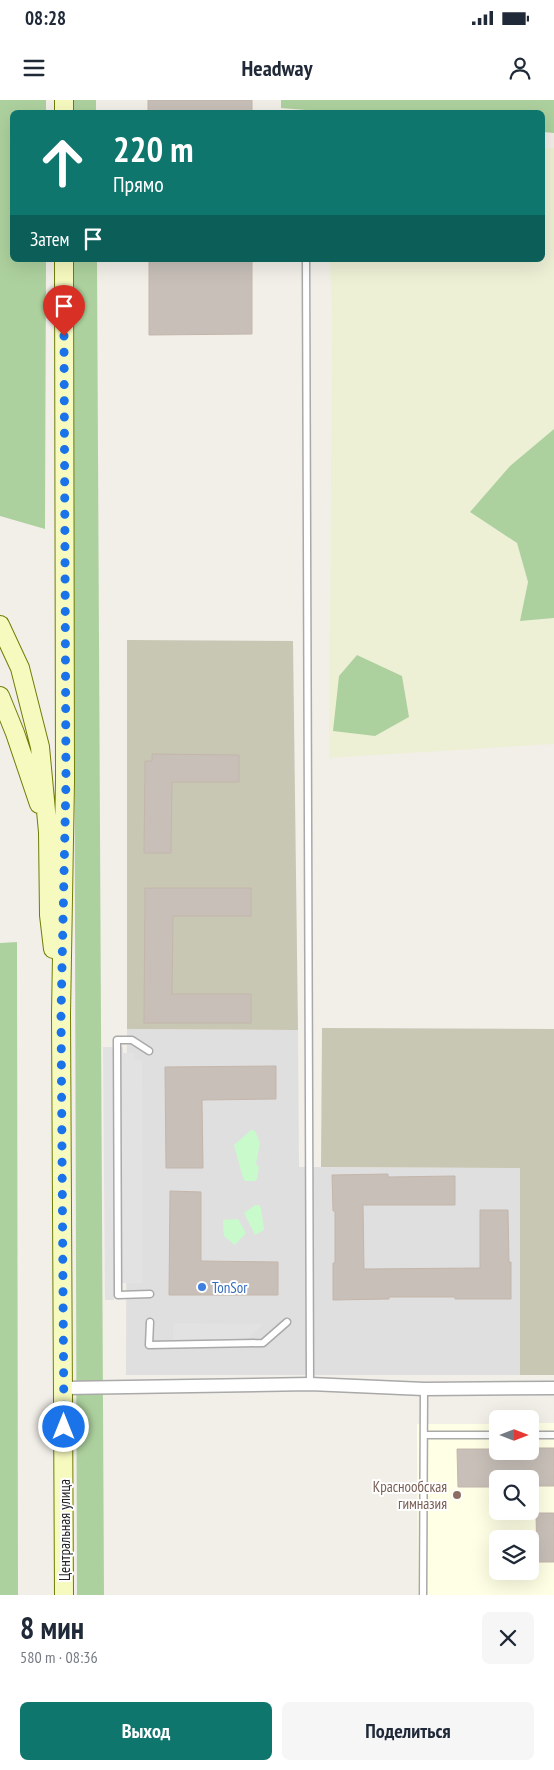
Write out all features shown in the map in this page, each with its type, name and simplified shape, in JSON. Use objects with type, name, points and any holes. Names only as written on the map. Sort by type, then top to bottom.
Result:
[{"type":"main road","points":[[61,1014],[66,781],[64,262]]},
{"type":"main road","points":[[0,625],[20,668],[40,747],[48,832],[49,915],[61,1014]]},
{"type":"main road","points":[[0,696],[15,733],[48,832]]},
{"type":"main road","name":"Центральная улица","points":[[61,1014],[64,1595]]},
{"type":"street","points":[[64,1388],[310,1384],[424,1389],[554,1388]]},
{"type":"lane","points":[[306,262],[310,1384]]},
{"type":"lane","points":[[149,1051],[132,1040],[117,1040],[118,1295],[150,1294]]},
{"type":"lane","points":[[150,1322],[150,1345],[263,1343],[287,1322]]},
{"type":"lane","points":[[423,1595],[424,1389]]},
{"type":"lane","points":[[424,1435],[489,1435]]},
{"type":"lane","points":[[539,1435],[554,1435]]},
{"type":"shaded area","points":[[545,147],[554,148],[554,429],[510,467],[470,512],[517,543],[528,582],[521,621],[554,618],[554,744],[329,758],[332,319],[330,262],[545,262]],"holes":[[[357,655],[402,676],[409,717],[375,736],[334,730]]]},
{"type":"shaded area","points":[[127,640],[293,641],[298,1030],[127,1029]]},
{"type":"shaded area","points":[[322,1028],[554,1029],[554,1375],[520,1375],[520,1168],[321,1167]]},
{"type":"shaded area","points":[[127,1029],[298,1030],[299,1167],[520,1168],[520,1375],[126,1375]]},
{"type":"shaded area","points":[[103,1047],[123,1047],[123,1053],[134,1053],[134,1060],[142,1060],[143,1283],[115,1283],[114,1300],[105,1300]]},
{"type":"shaded area","points":[[173,1323],[263,1324],[246,1340],[173,1341]]},
{"type":"shaded area","name":"Краснообская гимназия","points":[[539,1423],[554,1423],[554,1595],[418,1595],[417,1424],[489,1424],[489,1460],[539,1460]]},
{"type":"green space","points":[[0,100],[46,100],[46,110],[10,110],[10,262],[46,262],[45,529],[0,516]]},
{"type":"green space","points":[[72,100],[96,100],[96,110],[73,110]]},
{"type":"green space","points":[[281,100],[554,100],[554,133],[545,132],[545,110],[306,110],[281,108]]},
{"type":"green space","points":[[73,262],[97,262],[104,1595],[77,1595]]},
{"type":"green space","points":[[554,429],[554,618],[520,621],[528,582],[517,543],[470,512],[510,466]]},
{"type":"green space","points":[[357,655],[402,676],[409,717],[375,736],[333,731],[339,676]]},
{"type":"green space","points":[[17,942],[18,1595],[0,1595],[0,943]]},
{"type":"green space","points":[[251,1130],[255,1131],[260,1143],[256,1164],[259,1167],[255,1181],[245,1181],[234,1145]]},
{"type":"green space","points":[[255,1205],[259,1205],[261,1208],[264,1230],[255,1235],[244,1213]]},
{"type":"green space","points":[[238,1219],[246,1233],[235,1245],[224,1236],[223,1220]]},
{"type":"building","points":[[148,100],[252,100],[252,110],[148,110]]},
{"type":"building","points":[[149,262],[252,262],[252,334],[149,335]]},
{"type":"building","points":[[152,754],[239,755],[239,782],[172,782],[171,853],[144,853],[145,761],[152,761]]},
{"type":"building","points":[[145,888],[251,888],[251,916],[173,916],[172,994],[251,994],[251,1023],[144,1023]]},
{"type":"building","points":[[276,1066],[276,1099],[202,1100],[203,1168],[166,1168],[165,1067]]},
{"type":"building","points":[[388,1174],[388,1177],[455,1176],[455,1205],[363,1205],[364,1269],[480,1268],[480,1210],[508,1210],[511,1299],[389,1297],[389,1299],[333,1300],[335,1211],[333,1211],[332,1175]]},
{"type":"building","points":[[170,1191],[201,1192],[201,1261],[278,1262],[278,1295],[169,1295]]},
{"type":"building","points":[[539,1448],[554,1448],[554,1486],[539,1486],[539,1470],[489,1470],[489,1487],[458,1487],[457,1449],[489,1449],[489,1460],[539,1460]]},
{"type":"building","points":[[539,1513],[554,1513],[554,1562],[539,1562],[539,1530],[536,1530],[536,1520],[539,1520]]},
{"type":"place","name":"TonSor","points":[[202,1287]]},
{"type":"place","name":"Краснообская гимназия","points":[[457,1495]]},
{"type":"route","points":[[64,336],[66,781],[61,1014],[64,1427]]}]
